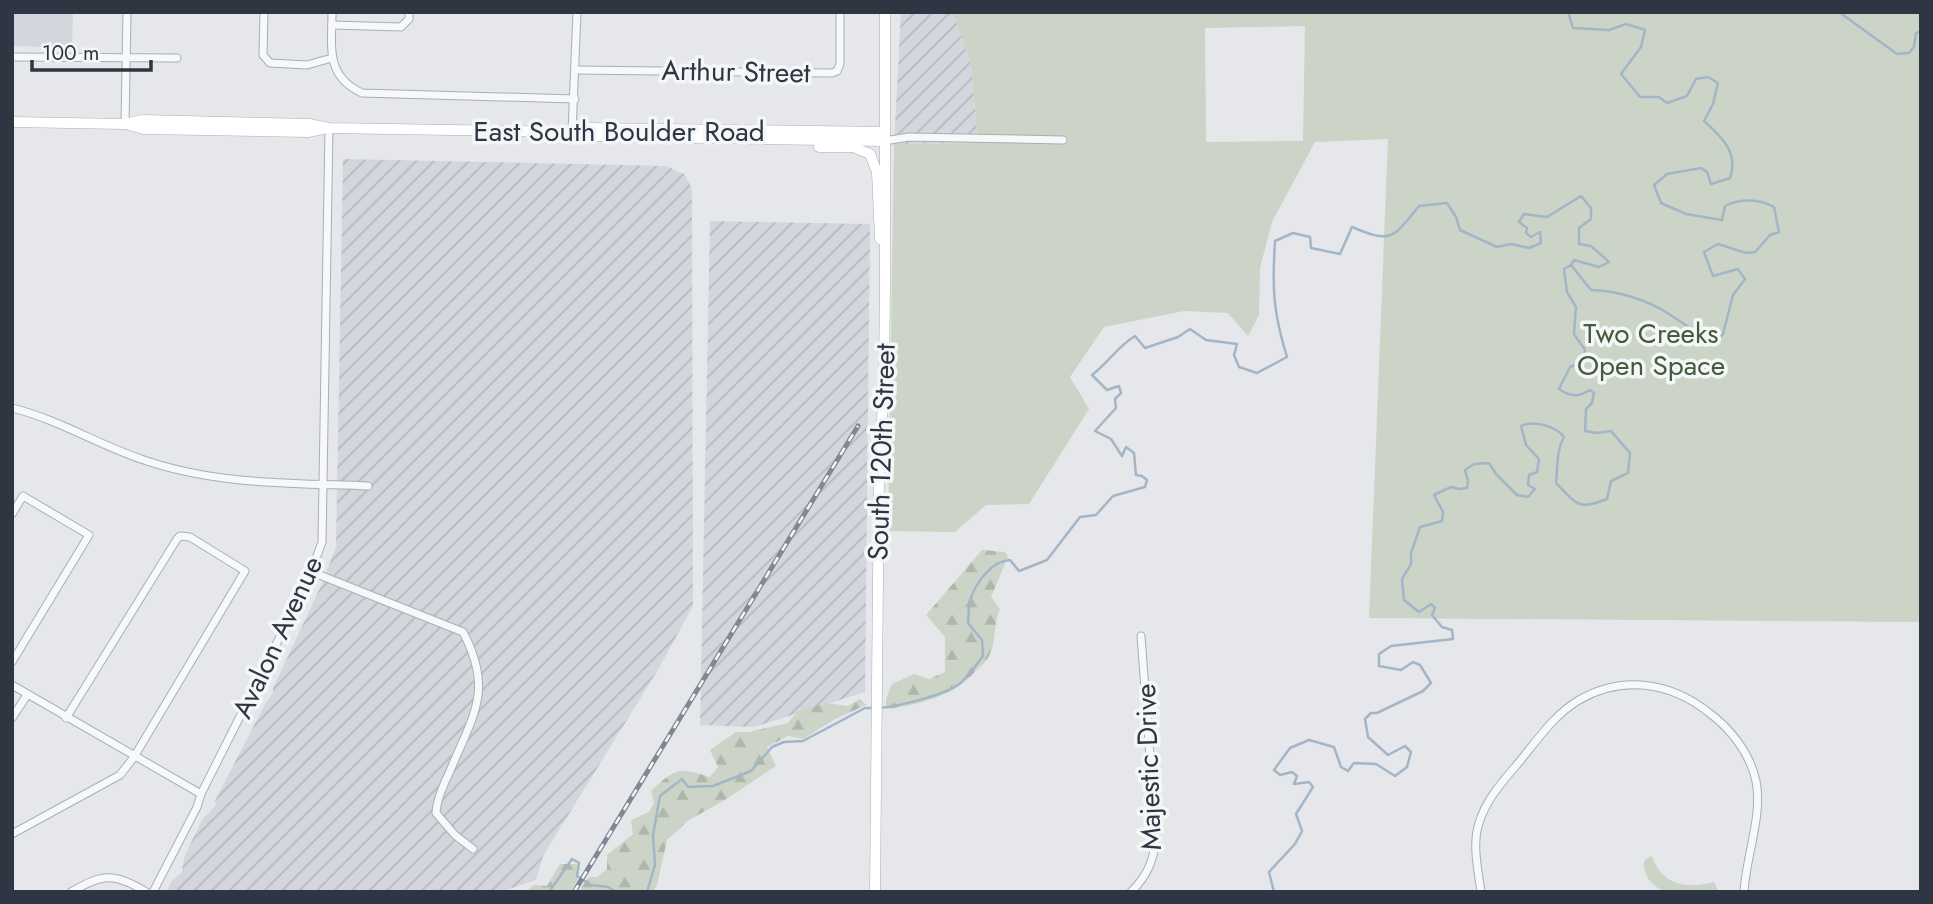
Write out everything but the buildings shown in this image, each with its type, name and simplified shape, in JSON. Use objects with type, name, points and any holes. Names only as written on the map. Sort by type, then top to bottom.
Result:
[{"type":"main road","name":"South 120th Street","points":[[875,892],[878,477],[885,285],[885,12]]},
{"type":"main road","name":"East South Boulder Road","points":[[12,122],[125,124],[143,120],[309,124],[329,128],[572,132],[588,128],[884,136]]},
{"type":"main road","points":[[572,132],[593,136],[728,138]]},
{"type":"main road","name":"East South Boulder Road","points":[[728,138],[884,136]]},
{"type":"main road","name":"East South Boulder Road","points":[[728,138],[762,146],[853,147],[870,154],[877,172],[877,216],[885,285]]},
{"type":"street","points":[[125,124],[127,12]]},
{"type":"street","points":[[264,12],[263,55],[270,63],[307,65],[332,58]]},
{"type":"street","points":[[332,12],[332,58],[340,78],[350,88],[362,93],[575,99]]},
{"type":"street","points":[[332,25],[401,27],[409,19],[409,12]]},
{"type":"street","points":[[572,132],[577,12]]},
{"type":"street","name":"Arthur Street","points":[[576,70],[832,73],[837,71],[840,64],[840,12]]},
{"type":"street","points":[[12,57],[177,58]]},
{"type":"street","name":"Avalon Avenue","points":[[153,892],[312,572],[323,533],[329,128]]},
{"type":"street","name":"East South Boulder Road","points":[[884,136],[1063,140]]},
{"type":"street","points":[[12,408],[141,460],[169,468],[230,480],[368,486]]},
{"type":"street","points":[[12,514],[23,496],[89,535],[12,662]]},
{"type":"street","points":[[12,834],[120,775],[134,757],[245,571],[190,537],[177,539],[66,718]]},
{"type":"street","points":[[312,572],[463,632],[474,655],[481,687],[475,711],[442,789],[436,813],[455,835],[473,849]]},
{"type":"street","name":"Majestic Drive","points":[[1131,892],[1148,872],[1153,861],[1156,836],[1141,636]]},
{"type":"street","points":[[1481,892],[1477,858],[1478,824],[1491,797],[1563,712],[1578,700],[1600,690],[1631,684],[1660,687],[1693,701],[1725,725],[1739,744],[1755,780],[1757,799],[1744,892]]},
{"type":"street","points":[[12,685],[201,794]]},
{"type":"street","points":[[12,718],[27,695]]},
{"type":"street","points":[[71,892],[106,876],[122,879],[146,892]]},
{"type":"shaded area","points":[[12,12],[73,12],[72,48],[12,46]]},
{"type":"shaded area","points":[[901,12],[953,12],[971,65],[978,143],[894,144]]},
{"type":"shaded area","points":[[343,159],[666,166],[684,174],[692,188],[693,606],[659,668],[543,856],[536,880],[500,892],[166,892],[171,882],[182,872],[184,857],[203,818],[216,805],[215,801],[273,693],[336,547]]},
{"type":"shaded area","points":[[710,221],[870,224],[865,692],[754,727],[700,725]]},
{"type":"green space","name":"Two Creeks Open Space","points":[[953,12],[1921,12],[1921,622],[1369,618],[1388,139],[1315,142],[1272,222],[1260,268],[1259,315],[1248,336],[1228,313],[1184,311],[1104,327],[1070,377],[1089,409],[1029,504],[986,505],[955,532],[888,531],[894,144],[978,143],[971,65]],"holes":[[[1305,26],[1303,141],[1206,142],[1205,28]]]},
{"type":"green space","points":[[982,550],[1005,552],[1008,557],[991,597],[1000,609],[988,658],[966,681],[945,694],[886,709],[886,699],[892,684],[914,674],[929,679],[945,672],[945,637],[926,615]]},
{"type":"green space","points":[[860,699],[866,705],[837,718],[803,739],[788,736],[767,747],[776,766],[689,820],[667,840],[653,892],[578,892],[589,877],[597,877],[607,869],[607,855],[633,834],[631,820],[649,812],[654,803],[651,791],[666,778],[684,771],[710,777],[718,767],[710,750],[736,732],[749,732],[788,723],[798,711],[826,703],[848,706]]},
{"type":"green space","points":[[1651,856],[1660,871],[1671,881],[1685,885],[1714,882],[1719,892],[1665,892],[1652,883],[1645,872],[1644,861]]},
{"type":"green space","points":[[560,864],[577,864],[578,880],[570,892],[526,892],[533,885],[547,886]]},
{"type":"waterway","points":[[879,708],[942,693],[958,685],[971,672],[983,656],[982,640],[968,623],[969,602],[985,574],[997,564],[1010,560],[1019,571],[1047,560],[1080,517],[1096,515],[1113,496],[1145,487],[1147,480],[1136,475],[1134,453],[1126,447],[1122,456],[1111,439],[1095,431],[1116,408],[1115,399],[1121,393],[1119,386],[1107,390],[1092,375],[1123,345],[1135,336],[1145,348],[1178,337],[1190,329],[1206,340],[1237,344],[1234,355],[1239,367],[1257,373],[1287,357],[1276,313],[1274,258],[1275,241],[1293,233],[1310,237],[1311,248],[1340,254],[1352,227],[1376,235],[1391,235],[1419,206],[1447,203],[1460,230],[1497,247],[1511,244],[1529,248],[1541,243],[1540,232],[1531,237],[1526,233],[1527,228],[1519,222],[1524,214],[1547,217],[1581,196],[1591,208],[1591,219],[1579,228],[1579,244],[1591,246],[1609,262],[1599,267],[1574,260],[1571,265],[1591,290],[1621,294],[1651,304],[1715,342],[1723,334],[1733,295],[1745,279],[1738,269],[1713,276],[1704,252],[1718,244],[1746,253],[1755,252],[1770,235],[1779,232],[1774,207],[1756,201],[1737,202],[1725,206],[1722,220],[1686,214],[1661,203],[1654,185],[1667,174],[1701,168],[1707,172],[1711,184],[1730,178],[1732,161],[1727,146],[1704,121],[1713,104],[1718,83],[1708,77],[1696,79],[1687,96],[1667,103],[1659,97],[1640,97],[1621,74],[1641,47],[1645,30],[1626,24],[1609,30],[1573,28],[1568,12]]},
{"type":"waterway","points":[[1839,12],[1897,54],[1909,53],[1914,47],[1916,33],[1921,31]]},
{"type":"waterway","points":[[1274,892],[1269,872],[1295,844],[1302,831],[1296,814],[1313,787],[1309,782],[1294,784],[1297,776],[1292,772],[1280,775],[1274,770],[1290,748],[1309,740],[1334,747],[1341,767],[1348,771],[1354,763],[1376,764],[1395,776],[1407,767],[1411,752],[1405,746],[1388,755],[1368,737],[1365,719],[1371,713],[1377,713],[1423,691],[1431,683],[1420,665],[1413,662],[1401,670],[1379,666],[1379,654],[1391,646],[1453,639],[1452,630],[1442,627],[1432,615],[1435,608],[1431,604],[1419,612],[1404,600],[1402,579],[1411,564],[1411,553],[1420,527],[1442,521],[1443,512],[1434,495],[1451,487],[1467,488],[1465,470],[1474,464],[1489,463],[1517,495],[1528,497],[1535,489],[1528,485],[1529,475],[1537,472],[1539,459],[1526,445],[1521,426],[1526,424],[1550,427],[1564,437],[1558,453],[1556,483],[1578,503],[1589,505],[1607,499],[1611,481],[1628,473],[1630,453],[1611,431],[1585,431],[1586,409],[1592,403],[1594,393],[1590,390],[1574,395],[1559,389],[1570,367],[1583,362],[1585,350],[1574,334],[1576,307],[1567,292],[1564,269],[1571,265]]},
{"type":"waterway","points":[[647,892],[655,865],[653,835],[660,796],[682,779],[688,787],[713,786],[751,771],[772,747],[784,742],[803,741],[865,708],[873,708]]},
{"type":"waterway","points":[[549,892],[572,859],[579,863],[577,876],[591,885],[608,887],[616,892]]},
{"type":"railway","points":[[574,892],[858,426]]}]
